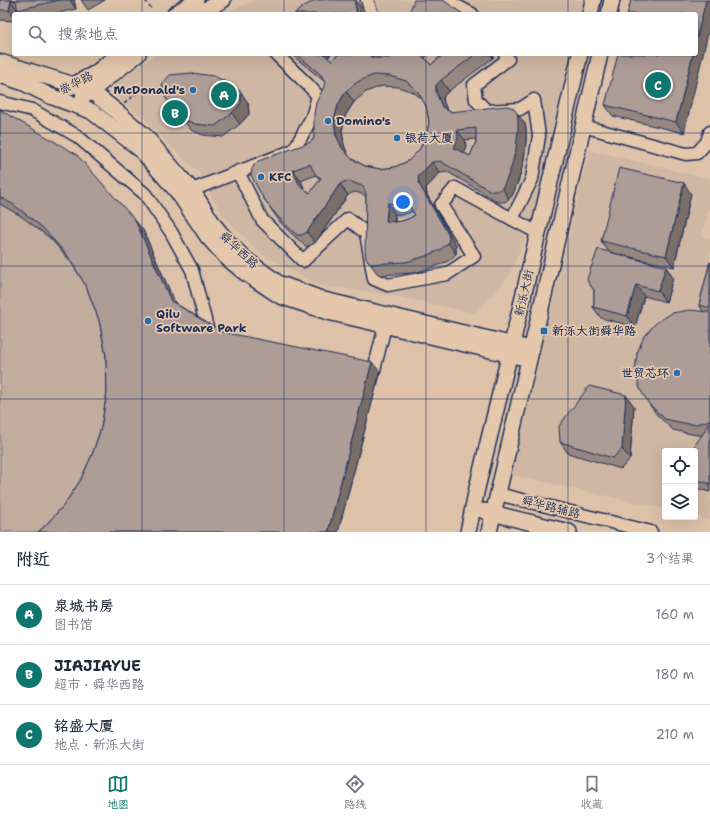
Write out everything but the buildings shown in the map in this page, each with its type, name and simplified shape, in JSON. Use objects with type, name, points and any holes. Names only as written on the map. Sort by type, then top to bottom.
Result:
[{"type":"main road","points":[[178,12],[196,0]]},
{"type":"main road","points":[[202,12],[223,0]]},
{"type":"main road","points":[[590,12],[593,0]]},
{"type":"main road","points":[[609,12],[612,0]]},
{"type":"main road","name":"崇华路","points":[[50,96],[96,73],[117,56]]},
{"type":"main road","name":"崇华路","points":[[74,104],[135,56]]},
{"type":"main road","name":"新泺大街","points":[[469,528],[472,508],[511,350],[580,56]]},
{"type":"main road","name":"新泺大街","points":[[493,531],[493,514],[600,56]]},
{"type":"main road","name":"舜华西路","points":[[0,62],[91,91],[145,136],[192,190],[212,224],[226,240],[246,259],[278,282],[324,300],[511,350]]},
{"type":"main road","name":"舜华西路","points":[[0,76],[24,83],[50,96],[91,111],[140,149],[177,191],[208,237],[226,257],[244,272],[280,296],[328,312],[385,326],[530,354]]},
{"type":"main road","points":[[472,508],[569,532]]},
{"type":"main road","points":[[469,528],[493,531]]},
{"type":"street","points":[[367,0],[371,12]]},
{"type":"street","points":[[445,0],[468,12]]},
{"type":"street","points":[[192,190],[294,150],[312,117],[318,96],[278,56]]},
{"type":"street","points":[[508,56],[474,86],[476,100],[487,111],[520,109],[534,100],[539,136],[532,179],[512,219]]},
{"type":"street","points":[[0,102],[32,110],[77,136],[145,194],[171,232],[192,270],[213,351]]},
{"type":"street","points":[[583,126],[686,154],[697,152],[708,142],[710,132]]},
{"type":"street","points":[[239,171],[239,174],[262,220],[303,260],[348,219],[366,233],[374,278],[388,285],[447,274],[474,256],[441,205],[455,188],[538,233]]},
{"type":"street","points":[[368,391],[385,326]]},
{"type":"street","name":"舜华路辅路","points":[[498,494],[651,532]]},
{"type":"path","points":[[145,0],[151,8]]},
{"type":"path","points":[[116,111],[144,87]]},
{"type":"shaded area","points":[[256,0],[583,0],[580,12],[226,12]]},
{"type":"shaded area","name":"银荷大厦","points":[[153,56],[570,56],[532,223],[508,277],[475,313],[385,294],[317,285],[260,253],[223,215],[197,170],[189,164],[139,114],[115,95],[116,83]]},
{"type":"shaded area","points":[[589,150],[710,179],[710,203],[702,237],[710,239],[710,520],[698,517],[698,448],[662,448],[662,508],[512,475]]},
{"type":"shaded area","points":[[0,204],[21,216],[50,238],[74,265],[93,297],[107,331],[109,439],[57,532],[0,532]]},
{"type":"place","name":"铭盛大厦","points":[[658,85]]},
{"type":"place","name":"McDonald's","points":[[193,90]]},
{"type":"place","name":"泉城书房","points":[[224,95]]},
{"type":"place","name":"JIAJIAYUE","points":[[175,113]]},
{"type":"place","name":"Domino's","points":[[328,121]]},
{"type":"place","name":"银荷大厦","points":[[397,138]]},
{"type":"place","name":"KFC","points":[[261,177]]},
{"type":"place","name":"Qilu Software Park","points":[[148,321]]},
{"type":"place","name":"新泺大街舜华路","points":[[544,331]]},
{"type":"place","name":"世贸芯环","points":[[677,373]]}]
